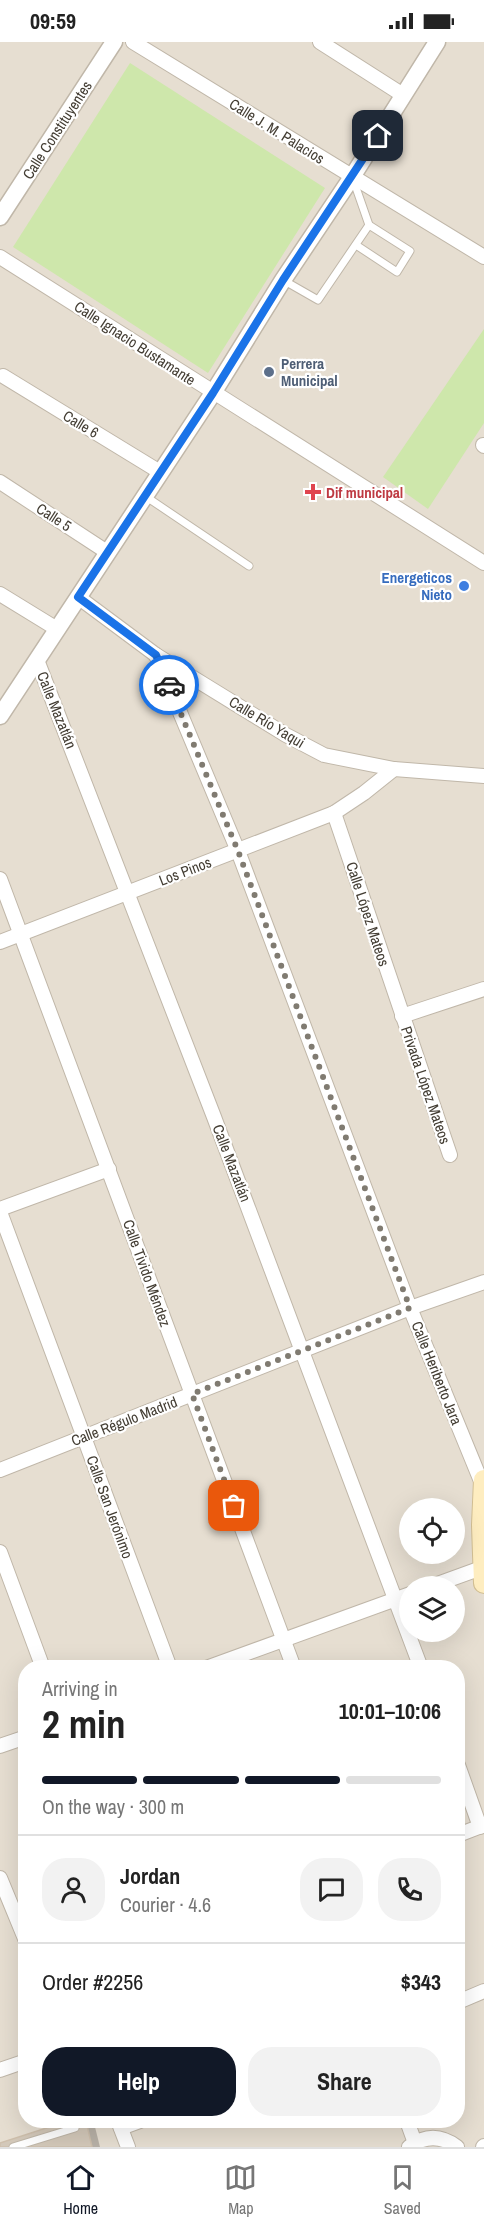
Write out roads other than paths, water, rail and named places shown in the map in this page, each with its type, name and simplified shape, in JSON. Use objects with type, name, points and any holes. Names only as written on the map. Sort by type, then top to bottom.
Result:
[{"type":"main road","points":[[484,1480],[484,1573]]},
{"type":"street","name":"Calle Constituyentes","points":[[0,217],[114,42]]},
{"type":"street","name":"Calle J. M. Palacios","points":[[132,42],[484,257]]},
{"type":"street","points":[[320,42],[403,95]]},
{"type":"street","points":[[2,710],[213,393],[437,42]]},
{"type":"street","name":"Calle Ignacio Bustamante","points":[[0,257],[484,563]]},
{"type":"street","name":"Calle 6","points":[[3,376],[160,472]]},
{"type":"street","name":"Calle 5","points":[[0,482],[107,552]]},
{"type":"street","points":[[0,594],[57,629]]},
{"type":"street","name":"Calle Río Yaqui","points":[[78,597],[156,655],[286,735],[324,755],[394,769],[484,777]]},
{"type":"street","name":"Calle Heriberto Jara","points":[[156,655],[238,851],[410,1308],[483,1486]]},
{"type":"street","name":"Calle Mazatlán","points":[[37,660],[303,1351],[418,1660]]},
{"type":"street","name":"Los Pinos","points":[[0,942],[334,813],[394,769]]},
{"type":"street","name":"Calle López Mateos","points":[[334,813],[402,1016]]},
{"type":"street","name":"Calle Tivido Méndez","points":[[0,879],[291,1660]]},
{"type":"street","points":[[402,1016],[484,989]]},
{"type":"street","name":"Privada López Mateos","points":[[402,1016],[450,1155]]},
{"type":"street","points":[[0,1211],[109,1169]]},
{"type":"street","name":"Calle San Jerónimo","points":[[0,1211],[167,1660]]},
{"type":"street","name":"Calle Régulo Madrid","points":[[0,1470],[410,1308],[484,1282]]},
{"type":"street","points":[[0,1552],[40,1660]]},
{"type":"street","points":[[465,1578],[484,1573]]},
{"type":"street","points":[[227,1660],[399,1598]]},
{"type":"street","points":[[0,1746],[18,1740]]},
{"type":"street","points":[[465,1783],[482,1826],[465,1832]]},
{"type":"street","points":[[0,1878],[18,1922]]},
{"type":"street","points":[[465,1999],[484,1992]]},
{"type":"street","points":[[0,2070],[18,2064]]},
{"type":"street","points":[[121,2128],[128,2147]]},
{"type":"street","points":[[408,2128],[412,2145],[433,2138],[442,2139],[457,2147]]},
{"type":"lane","points":[[352,177],[369,225],[410,251],[397,272],[356,245]]},
{"type":"lane","points":[[283,280],[318,300],[369,225]]},
{"type":"lane","points":[[145,496],[249,566]]},
{"type":"lane","points":[[13,2147],[75,2128]]},
{"type":"place","name":"Perrera Municipal","points":[[269,372]]},
{"type":"place","name":"Dif municipal","points":[[313,492]]},
{"type":"place","name":"Energeticos Nieto","points":[[464,586]]}]
